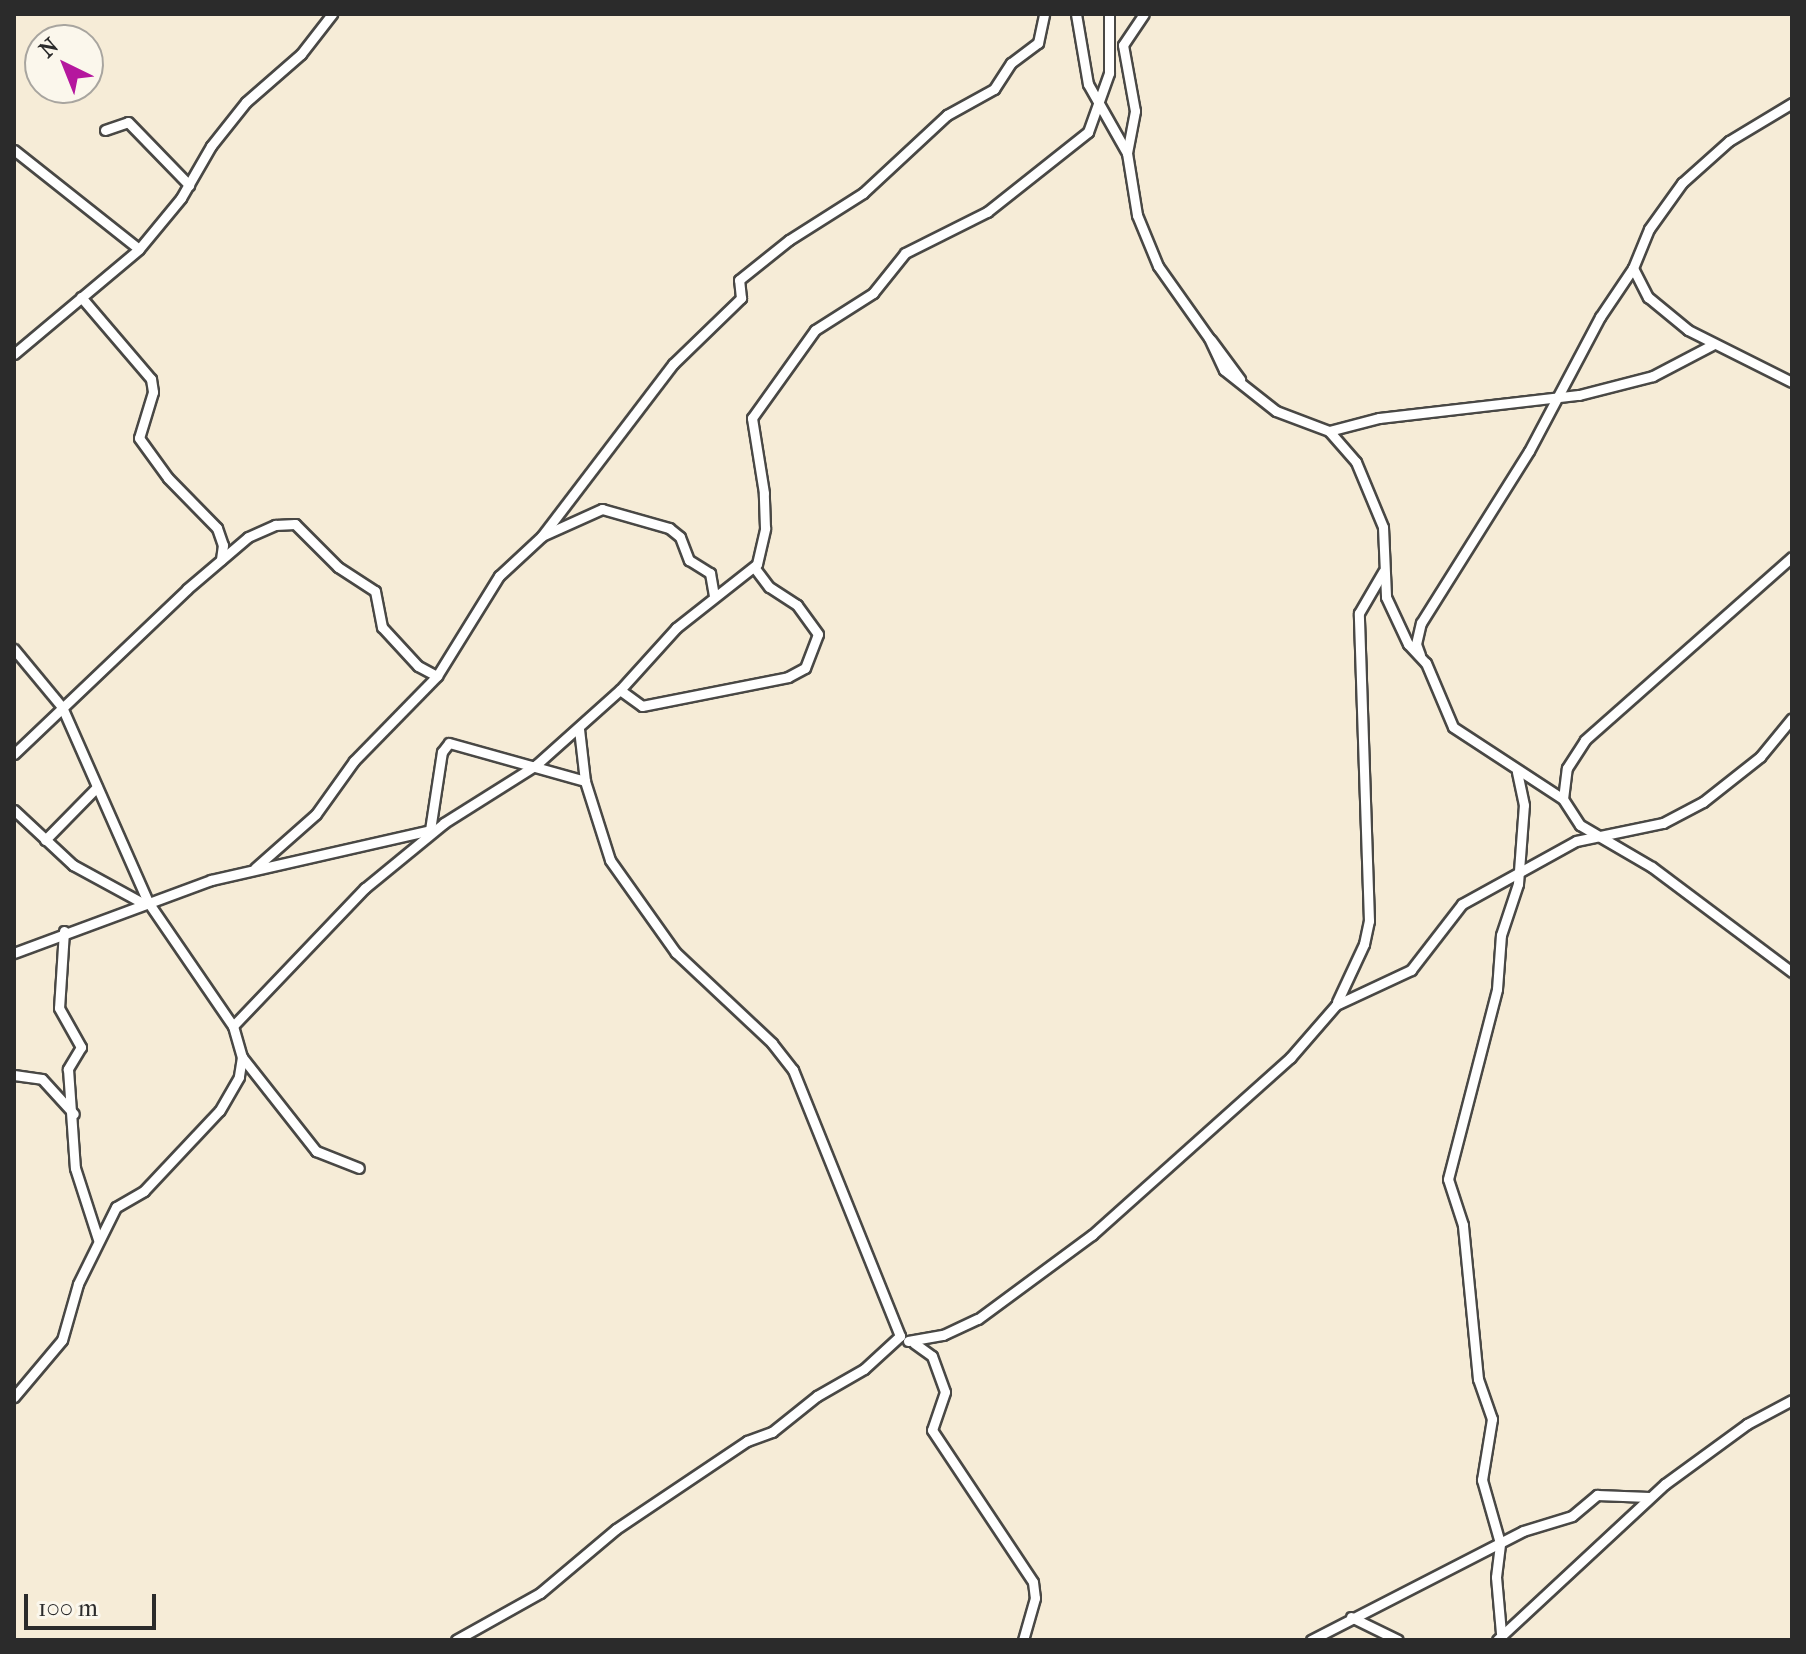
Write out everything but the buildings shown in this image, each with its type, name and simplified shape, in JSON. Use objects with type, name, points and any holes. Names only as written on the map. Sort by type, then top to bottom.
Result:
[{"type":"street","points":[[16,349],[139,249],[189,185],[246,102],[301,54],[332,14]]},
{"type":"street","points":[[255,868],[316,814],[354,761],[437,676],[499,576],[542,536],[673,364],[741,298],[739,280],[801,231],[863,193],[947,115],[994,89],[1011,63],[1038,43],[1044,14]]},
{"type":"street","points":[[1076,14],[1084,70],[1127,153]]},
{"type":"street","points":[[14,953],[145,902],[255,868],[430,830],[536,765],[579,729],[714,595],[754,567],[761,555],[765,528],[752,418],[792,356],[824,323],[873,293],[905,253],[987,212],[1067,153],[1088,132],[1101,107],[1110,65],[1109,14]]},
{"type":"street","points":[[1144,14],[1123,45],[1135,111],[1127,153],[1137,215],[1148,244],[1171,287],[1209,338],[1224,370],[1276,411],[1329,431],[1356,462],[1386,540],[1386,597],[1408,644],[1426,663]]},
{"type":"street","points":[[1408,644],[1633,268],[1649,229],[1682,183],[1729,141],[1792,103]]},
{"type":"street","points":[[105,130],[128,122],[189,185]]},
{"type":"street","points":[[14,150],[139,249]]},
{"type":"street","points":[[1633,268],[1648,297],[1712,345],[1792,382]]},
{"type":"street","points":[[81,297],[151,379],[153,392],[139,438],[168,478],[217,528],[223,545],[221,560]]},
{"type":"street","points":[[1329,431],[1379,418],[1556,399],[1653,376],[1712,345]]},
{"type":"street","points":[[542,536],[602,509],[669,528],[680,537],[689,560],[710,573],[714,595]]},
{"type":"street","points":[[14,754],[221,560],[265,528],[295,524],[338,567],[375,591],[382,627],[418,666],[437,676]]},
{"type":"street","points":[[1792,557],[1585,740],[1567,768],[1563,799],[1570,817],[1600,833],[1792,972]]},
{"type":"street","points":[[620,690],[642,706],[788,677],[805,668],[818,634],[797,605],[769,587],[754,567]]},
{"type":"street","points":[[456,1640],[540,1593],[605,1537],[747,1441],[772,1432],[817,1396],[864,1369],[904,1339],[933,1338],[978,1319],[1092,1235],[1282,1065],[1336,1005],[1364,944],[1369,921],[1359,617],[1384,570]]},
{"type":"street","points":[[1417,632],[1417,652],[1426,663],[1453,727],[1517,772],[1563,799]]},
{"type":"street","points":[[14,649],[62,707],[145,902],[233,1026],[233,1040],[242,1057],[316,1151],[359,1168]]},
{"type":"street","points":[[1336,1005],[1411,970],[1462,904],[1520,869],[1600,833],[1663,823],[1703,802],[1760,757],[1792,718]]},
{"type":"street","points":[[579,729],[585,781],[610,860],[676,953],[772,1043],[805,1090],[904,1339],[932,1356],[945,1392],[932,1430],[1033,1582],[1035,1598],[1023,1640]]},
{"type":"street","points":[[430,830],[442,752],[449,743],[585,781]]},
{"type":"street","points":[[1499,1637],[1496,1577],[1500,1543],[1483,1489],[1492,1419],[1478,1379],[1463,1225],[1448,1179],[1470,1108],[1497,989],[1501,935],[1520,869],[1524,805],[1517,772]]},
{"type":"street","points":[[45,840],[97,787]]},
{"type":"street","points":[[14,810],[45,840],[101,883],[145,902]]},
{"type":"street","points":[[233,1026],[365,888],[444,823]]},
{"type":"street","points":[[64,931],[59,1008],[81,1047],[68,1069],[74,1114],[75,1168],[98,1239]]},
{"type":"street","points":[[14,1397],[62,1340],[98,1239],[116,1207],[144,1191],[219,1111],[239,1077],[242,1057]]},
{"type":"street","points":[[14,1075],[42,1079],[74,1114]]},
{"type":"street","points":[[1499,1637],[1649,1497],[1747,1424],[1792,1400]]},
{"type":"street","points":[[1311,1640],[1531,1527],[1572,1516],[1602,1493],[1649,1497]]},
{"type":"street","points":[[1351,1617],[1398,1640]]}]
